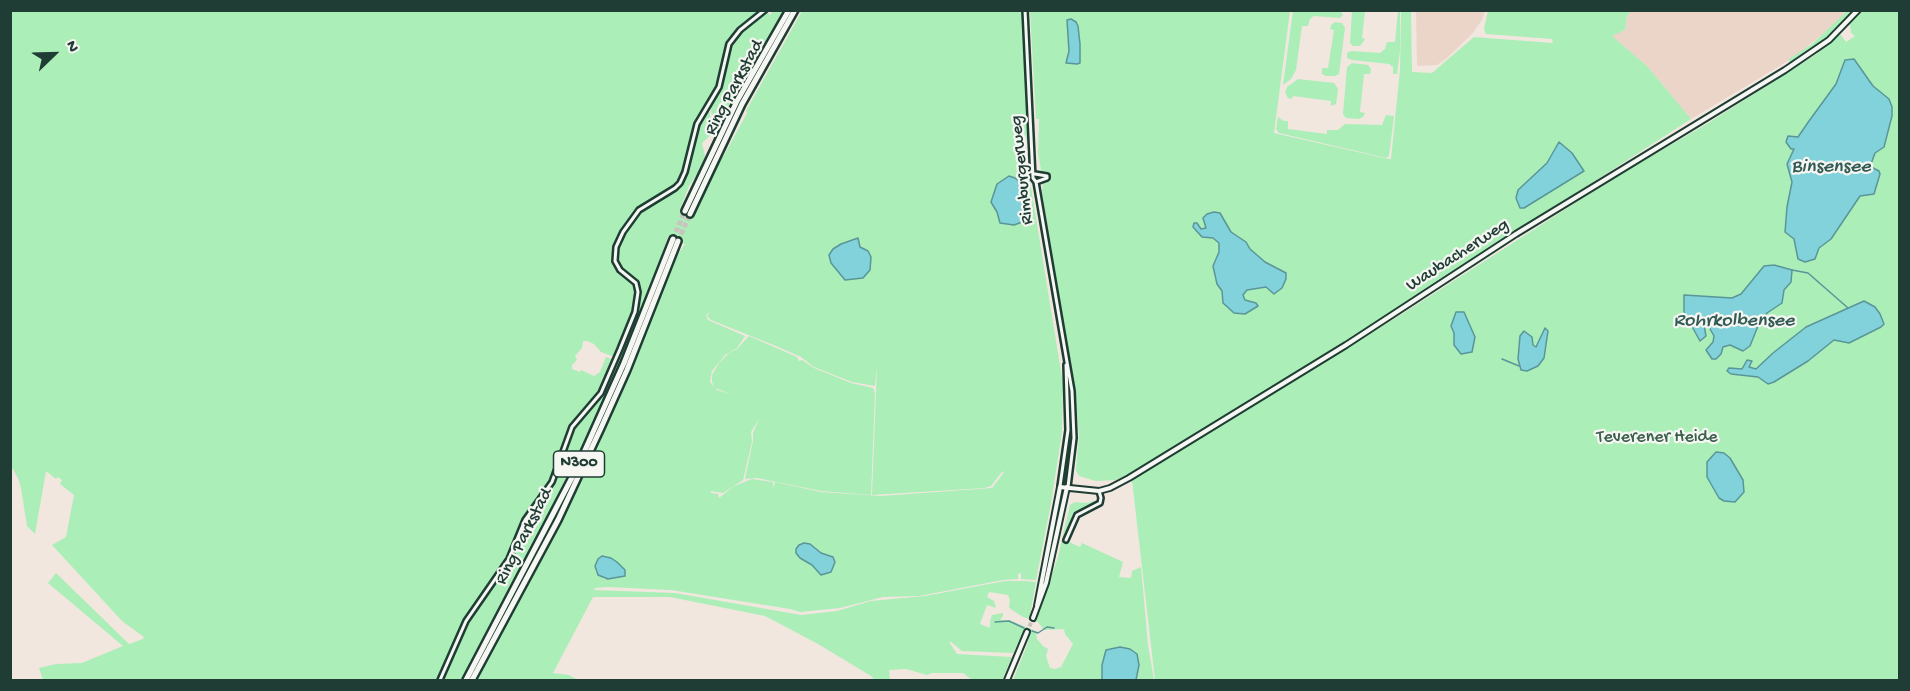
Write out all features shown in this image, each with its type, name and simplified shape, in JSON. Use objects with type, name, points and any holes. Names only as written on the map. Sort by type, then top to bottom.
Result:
[{"type":"highway","name":"Ring Parkstad","points":[[789,10],[737,101],[687,213],[746,96],[795,10]]},
{"type":"highway","name":"Ring Parkstad","points":[[466,681],[577,468],[676,240],[627,370],[584,466],[472,681]]},
{"type":"street","points":[[440,681],[466,621],[508,559],[525,520],[552,482],[574,424],[603,390],[636,308],[638,292],[637,285],[620,270],[615,261],[618,241],[639,210],[680,183],[697,124],[719,87],[729,45],[736,34],[765,10]]},
{"type":"street","name":"Rimburgerweg","points":[[1025,10],[1034,178],[1072,391],[1074,438],[1067,488]]},
{"type":"street","name":"Waubacherweg","points":[[1060,487],[1099,490],[1117,485],[1336,351],[1524,230],[1785,70],[1829,39],[1858,10]]},
{"type":"street","points":[[1035,174],[1047,177],[1036,182]]},
{"type":"street","name":"Rimburgerweg","points":[[1060,487],[1068,430],[1066,360]]},
{"type":"street","points":[[1037,606],[1060,487]]},
{"type":"street","points":[[1033,618],[1048,573],[1067,488]]},
{"type":"street","points":[[1066,540],[1077,515],[1100,503],[1099,490]]},
{"type":"street","points":[[1007,681],[1027,632]]},
{"type":"shaded area","points":[[1416,10],[1485,11],[1482,20],[1472,34],[1447,58],[1437,65],[1417,66]]},
{"type":"shaded area","points":[[1631,11],[1849,11],[1793,58],[1691,119],[1648,67],[1611,36],[1625,30],[1627,16]]},
{"type":"green space","points":[[10,11],[761,11],[737,30],[726,47],[718,85],[694,128],[678,182],[636,210],[618,237],[613,260],[617,269],[636,287],[634,309],[615,357],[601,352],[594,344],[587,341],[583,341],[582,348],[575,356],[577,360],[572,365],[572,369],[594,376],[600,372],[606,357],[614,360],[600,391],[570,428],[553,475],[556,477],[572,431],[606,388],[637,311],[639,286],[635,279],[619,266],[616,257],[627,228],[644,208],[680,185],[687,172],[696,131],[709,109],[713,133],[702,143],[705,156],[703,165],[689,186],[680,209],[693,215],[716,161],[720,162],[802,11],[1024,11],[1030,141],[1028,144],[1022,132],[1024,182],[1030,181],[1063,384],[1062,432],[1036,580],[1021,579],[1021,573],[1018,574],[1018,579],[1003,580],[919,596],[883,597],[840,608],[800,612],[671,590],[607,587],[594,590],[675,593],[801,615],[837,611],[871,601],[925,596],[1005,581],[1025,581],[1036,582],[1030,614],[1036,617],[1058,557],[1070,505],[1075,502],[1086,503],[1099,500],[1096,505],[1075,515],[1065,540],[1080,547],[1082,543],[1123,562],[1119,577],[1131,578],[1132,571],[1141,567],[1148,645],[1154,680],[1136,680],[1139,665],[1134,651],[1119,647],[1106,651],[1102,665],[1102,680],[1013,680],[1028,643],[1029,635],[1024,633],[1013,653],[962,651],[949,642],[957,654],[1012,657],[1002,680],[972,680],[963,673],[927,675],[906,669],[889,670],[890,680],[875,680],[818,644],[765,616],[670,597],[593,597],[553,673],[569,675],[578,680],[475,680],[590,458],[672,263],[685,244],[668,236],[647,299],[589,438],[464,680],[43,680],[39,668],[56,664],[82,663],[123,646],[48,583],[56,573],[129,644],[144,637],[122,621],[52,545],[66,537],[74,495],[60,484],[62,480],[58,477],[56,479],[46,471],[35,534],[27,526],[21,488],[11,466]],"holes":[[[710,312],[707,316],[711,320],[776,346],[801,357],[814,367],[852,382],[875,386],[877,366],[872,495],[985,488],[991,486],[1005,471],[992,488],[881,496],[821,492],[775,482],[773,488],[773,482],[752,479],[734,486],[719,498],[718,494],[711,493],[711,491],[723,493],[743,480],[752,442],[751,432],[759,419],[753,433],[753,441],[745,479],[757,478],[821,491],[871,495],[875,393],[873,388],[851,383],[814,368],[802,360],[799,361],[797,357],[749,336],[737,349],[719,363],[712,375],[715,387],[710,382],[712,371],[725,355],[737,348],[745,336],[708,320],[706,315]],[[606,556],[617,562],[626,573],[618,578],[604,579],[596,572],[595,566],[598,559]],[[989,592],[1008,595],[1009,607],[1012,610],[1038,622],[1044,630],[1064,629],[1073,644],[1061,667],[1050,668],[1046,656],[1048,649],[1037,639],[1038,632],[1009,620],[1000,620],[1003,613],[992,615],[990,628],[980,624],[987,605],[996,608],[994,601],[987,597]]]},
{"type":"green space","points":[[773,11],[786,11],[769,36],[722,123],[715,131],[710,106],[721,88],[730,47],[735,38],[767,12],[770,15]]},
{"type":"green space","points":[[1030,11],[1290,11],[1274,133],[1391,159],[1400,70],[1401,11],[1411,11],[1412,72],[1432,73],[1474,37],[1553,43],[1552,39],[1486,34],[1484,29],[1488,11],[1631,11],[1627,16],[1625,30],[1612,36],[1648,67],[1691,119],[1350,339],[1143,467],[1116,480],[1096,481],[1079,476],[1076,471],[1079,436],[1076,398],[1042,192],[1043,180],[1038,154],[1039,119],[1036,119]]},
{"type":"green space","points":[[1293,11],[1341,12],[1343,15],[1340,18],[1314,16],[1310,19],[1308,26],[1302,26],[1296,70],[1291,79],[1283,85]]},
{"type":"green space","points":[[1352,11],[1365,11],[1362,38],[1365,39],[1360,46],[1353,46],[1350,43]]},
{"type":"green space","points":[[1398,11],[1400,11],[1400,51],[1397,74],[1393,74],[1393,67],[1389,64],[1347,58],[1347,53],[1351,51],[1380,53],[1385,49],[1387,42],[1395,42]]},
{"type":"green space","points":[[1847,11],[1855,11],[1827,39],[1789,63],[1789,59],[1812,44]]},
{"type":"green space","name":"Teverener Heide","points":[[1860,11],[1899,11],[1899,680],[1155,680],[1132,480],[1402,314],[1619,175],[1705,125],[1815,55],[1840,34],[1846,42],[1855,36],[1851,33],[1850,24]]},
{"type":"green space","points":[[1335,22],[1342,23],[1345,28],[1339,74],[1326,76],[1322,74],[1322,68],[1328,68],[1334,30],[1330,29]]},
{"type":"green space","points":[[1352,63],[1368,65],[1371,69],[1370,74],[1364,74],[1360,112],[1365,113],[1359,119],[1346,118],[1343,114],[1347,67]]},
{"type":"green space","points":[[1298,79],[1334,83],[1338,89],[1336,104],[1331,106],[1331,101],[1293,96],[1292,99],[1288,98],[1285,93],[1287,87]]},
{"type":"green space","points":[[1386,115],[1394,116],[1389,156],[1386,158],[1279,133],[1276,129],[1278,117],[1288,121],[1288,129],[1327,134],[1327,130],[1338,130],[1345,124],[1382,125]]},
{"type":"water","points":[[1071,19],[1078,26],[1080,63],[1077,64],[1066,63],[1069,51],[1067,20]]},
{"type":"water","name":"Binsensee","points":[[1854,59],[1873,86],[1889,99],[1892,107],[1884,147],[1875,153],[1871,164],[1871,167],[1880,174],[1874,194],[1860,196],[1831,239],[1819,248],[1815,259],[1805,262],[1798,259],[1794,239],[1785,232],[1792,182],[1787,164],[1794,149],[1791,149],[1786,142],[1788,136],[1798,137],[1836,84],[1845,60]]},
{"type":"water","points":[[1559,142],[1572,153],[1584,171],[1524,208],[1520,208],[1516,198],[1518,190],[1547,163]]},
{"type":"water","points":[[1009,176],[1022,184],[1022,209],[1025,221],[1014,225],[1000,223],[991,202],[997,184]]},
{"type":"water","points":[[1214,212],[1220,213],[1231,232],[1246,242],[1250,249],[1265,262],[1286,273],[1282,288],[1274,294],[1266,287],[1247,290],[1243,295],[1245,300],[1256,303],[1258,306],[1245,314],[1234,313],[1223,303],[1222,291],[1217,284],[1213,266],[1219,252],[1219,243],[1213,238],[1202,237],[1193,227],[1194,223],[1197,223],[1201,229],[1206,228],[1203,218]]},
{"type":"water","points":[[858,238],[860,247],[868,251],[871,257],[870,270],[863,278],[845,280],[831,263],[829,255],[841,244]]},
{"type":"water","name":"Rohrkolbensee","points":[[1774,265],[1792,270],[1791,282],[1784,290],[1782,303],[1767,313],[1758,326],[1750,346],[1743,351],[1730,345],[1723,347],[1721,354],[1716,359],[1712,359],[1706,350],[1713,342],[1711,321],[1708,317],[1702,317],[1700,323],[1704,325],[1706,336],[1700,341],[1684,312],[1684,295],[1732,298],[1741,294],[1764,266]]},
{"type":"water","points":[[1864,301],[1875,307],[1880,314],[1884,324],[1881,327],[1849,343],[1834,340],[1808,361],[1774,382],[1768,384],[1758,377],[1731,374],[1727,371],[1729,368],[1742,369],[1747,360],[1752,361],[1749,367],[1756,369],[1806,327]]},
{"type":"water","points":[[1456,312],[1464,312],[1475,337],[1472,352],[1461,354],[1454,345],[1454,333],[1451,326]]},
{"type":"water","points":[[1545,328],[1548,331],[1544,358],[1538,366],[1527,371],[1521,370],[1518,359],[1520,336],[1524,331],[1532,337],[1533,345],[1536,347]]},
{"type":"water","points":[[1716,452],[1724,453],[1730,458],[1743,480],[1744,492],[1735,502],[1719,498],[1707,477],[1707,462]]},
{"type":"water","points":[[804,543],[833,557],[835,562],[831,572],[821,575],[812,565],[800,558],[796,549]]},
{"type":"water","points":[[602,556],[617,562],[625,570],[625,576],[608,579],[598,575],[595,566]]},
{"type":"water","points":[[1120,647],[1130,649],[1137,654],[1139,665],[1136,680],[1102,680],[1102,665],[1106,650]]},
{"type":"waterway","points":[[1792,270],[1808,273],[1848,308]]},
{"type":"waterway","points":[[1502,359],[1519,366]]},
{"type":"waterway","points":[[995,622],[1009,621],[1024,628]]},
{"type":"waterway","points":[[1032,631],[1038,633],[1047,627],[1054,628]]},
{"type":"tunnel","points":[[673,239],[685,211]]},
{"type":"tunnel","points":[[678,241],[690,214]]},
{"type":"tunnel","points":[[1027,632],[1033,618]]}]
